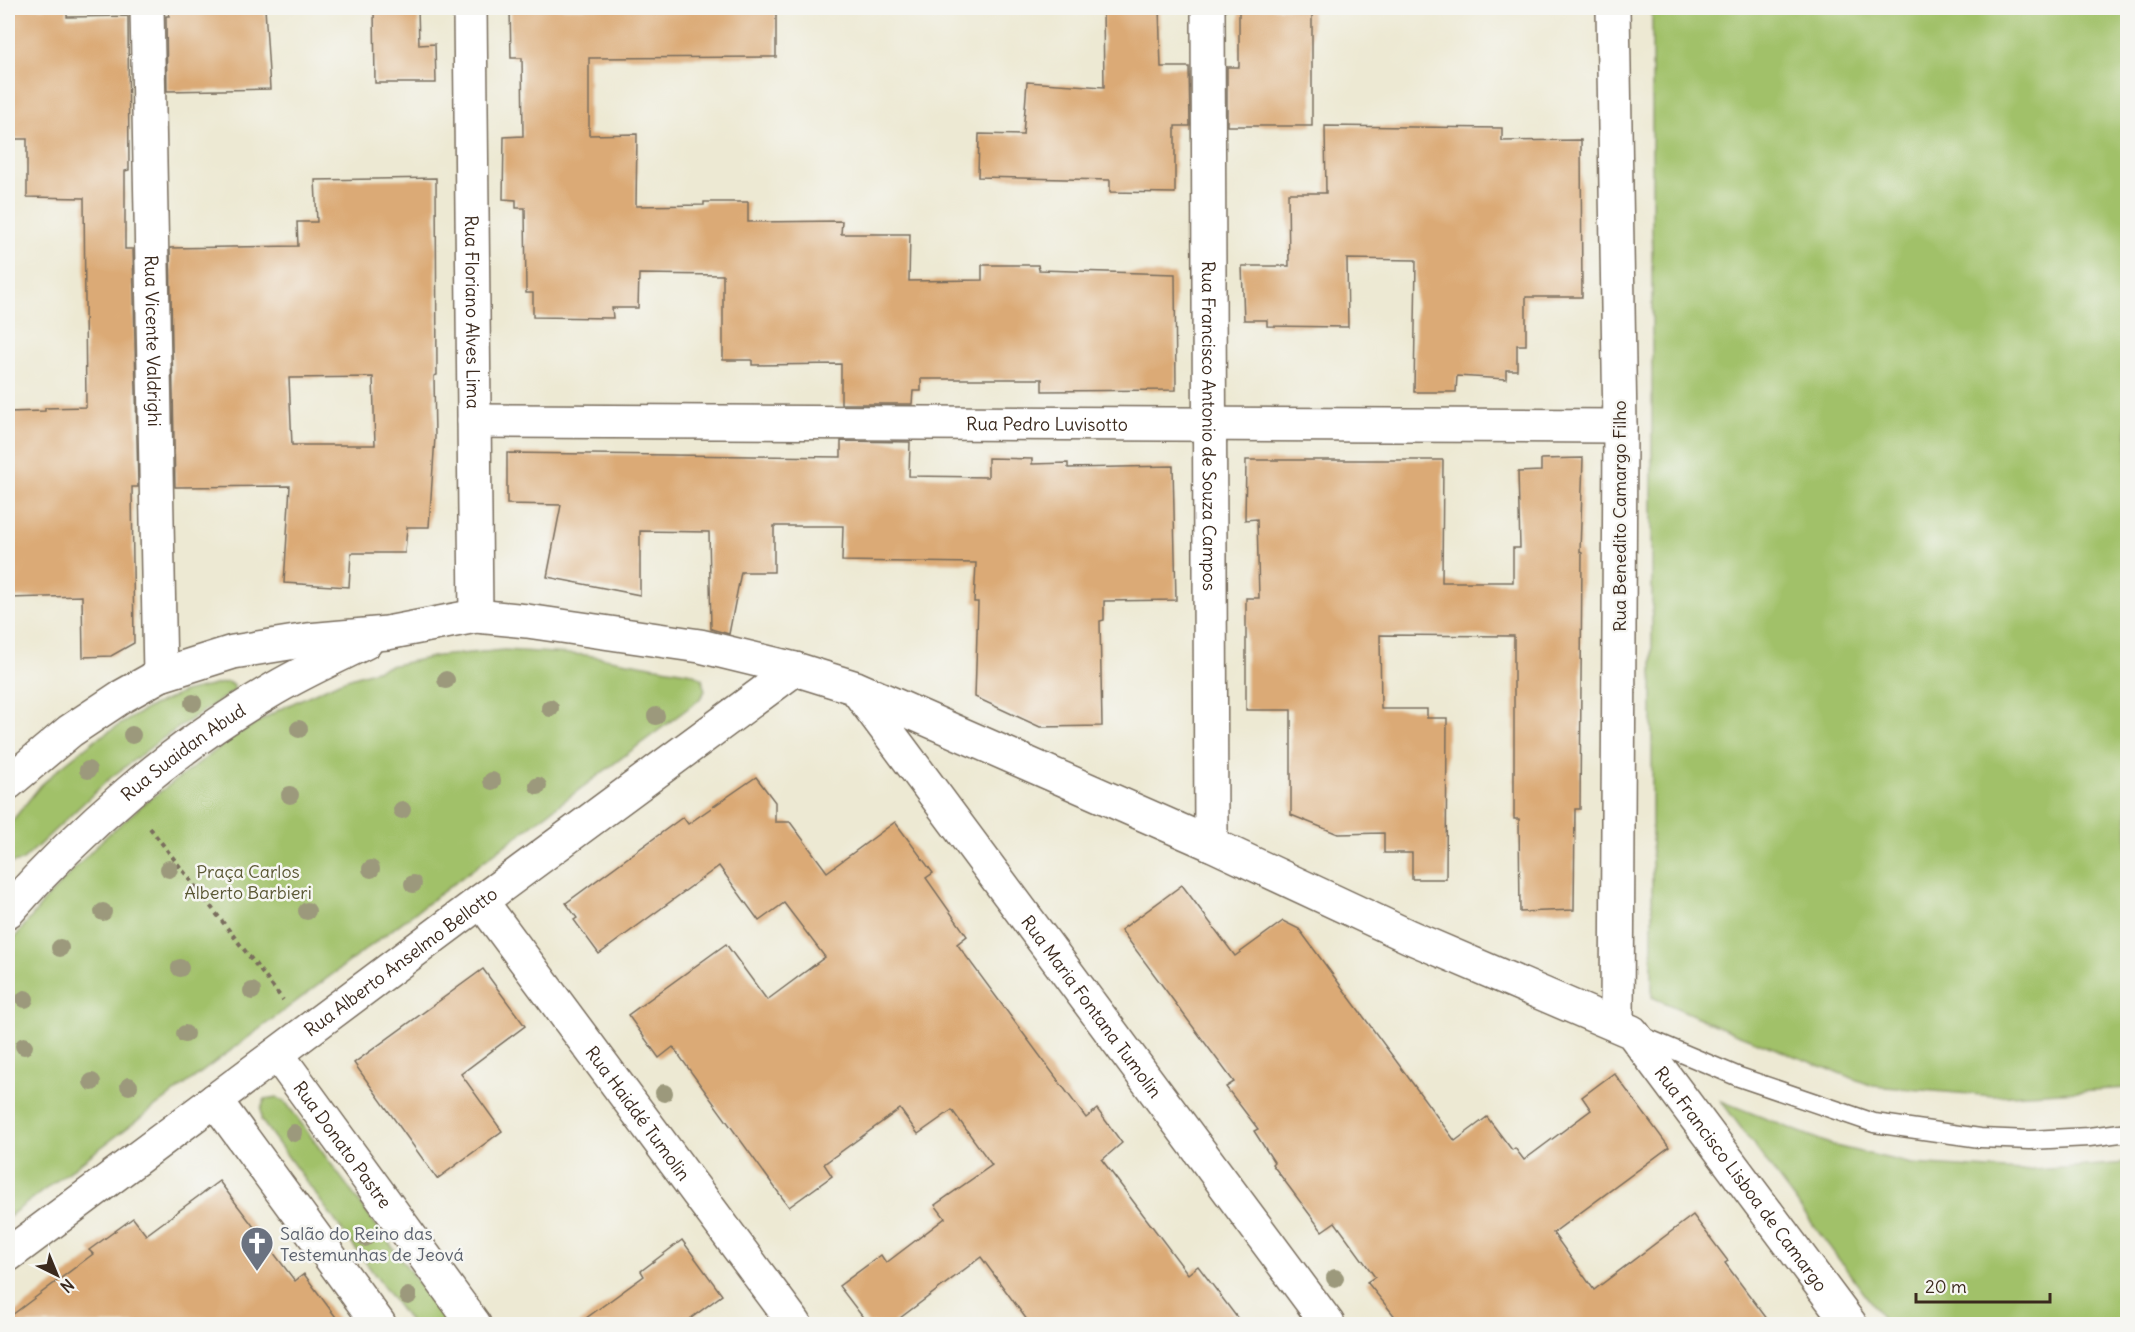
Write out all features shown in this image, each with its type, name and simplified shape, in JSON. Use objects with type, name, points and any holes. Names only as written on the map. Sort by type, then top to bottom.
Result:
[{"type":"street","name":"Rua Vicente Valdrighi","points":[[147,8],[160,675]]},
{"type":"street","name":"Rua Floriano Alves Lima","points":[[470,8],[476,616]]},
{"type":"street","name":"Rua Francisco Antonio de Souza Campos","points":[[1208,8],[1211,844]]},
{"type":"street","name":"Rua Benedito Camargo Filho","points":[[1613,8],[1620,426],[1624,1028]]},
{"type":"street","name":"Rua Pedro Luvisotto","points":[[474,421],[1620,426]]},
{"type":"street","points":[[8,783],[70,730],[121,697],[160,675],[233,652],[308,640],[387,633],[476,616],[700,646],[795,669],[856,688],[1211,844],[1410,937],[1624,1028]]},
{"type":"street","name":"Rua Suaidan Abud","points":[[8,911],[82,834],[170,760],[268,692],[387,633]]},
{"type":"street","name":"Rua Alberto Anselmo Bellotto","points":[[8,1255],[795,669]]},
{"type":"street","name":"Rua Maria Fontana Tumolin","points":[[856,688],[1328,1324]]},
{"type":"street","name":"Rua Haiddé Tumolin","points":[[481,901],[795,1324]]},
{"type":"street","name":"Rua Francisco Lisboa de Camargo","points":[[1624,1028],[1850,1324]]},
{"type":"street","name":"Rua Donato Pastre","points":[[277,1054],[474,1324]]},
{"type":"street","points":[[215,1100],[379,1324]]},
{"type":"lane","points":[[1624,1028],[1739,1077],[1874,1124],[1980,1138],[2030,1140],[2090,1137],[2127,1132]]},
{"type":"path","points":[[186,875],[267,980]]},
{"type":"green space","points":[[1652,8],[2127,8],[2127,1088],[1994,1096],[1873,1086],[1734,1033],[1652,997]]},
{"type":"green space","name":"Praça Carlos Alberto Barbieri","points":[[504,650],[587,655],[692,673],[702,679],[705,691],[699,700],[8,1217],[8,946],[46,899],[103,839],[145,803],[238,734],[280,709],[341,681],[389,666],[438,656]]},
{"type":"green space","points":[[227,682],[234,685],[234,691],[163,738],[109,779],[22,861],[11,863],[8,860],[8,826],[41,785],[62,766],[96,739],[146,709],[184,692]]},
{"type":"green space","points":[[277,1097],[287,1104],[449,1324],[411,1324],[261,1120],[261,1109],[265,1099]]},
{"type":"green space","points":[[1721,1101],[1835,1146],[1912,1164],[2021,1171],[2127,1163],[2127,1324],[1887,1324]]},
{"type":"building","points":[[8,8],[67,8],[67,17],[128,16],[129,170],[125,171],[125,249],[133,249],[138,487],[132,487],[134,643],[111,656],[83,657],[82,596],[8,598],[8,412],[86,407],[84,198],[27,197],[27,139],[8,139]]},
{"type":"building","points":[[168,8],[265,8],[270,89],[167,91],[166,16],[169,16]]},
{"type":"building","points":[[374,8],[418,8],[419,45],[435,44],[436,83],[375,83]]},
{"type":"building","points":[[510,8],[776,8],[776,57],[589,58],[589,135],[637,134],[636,206],[748,202],[748,222],[842,221],[841,234],[910,234],[909,281],[982,280],[982,265],[1038,265],[1039,270],[1175,274],[1176,390],[1042,391],[1042,379],[921,379],[921,391],[913,391],[912,404],[841,404],[841,364],[752,365],[752,360],[723,360],[723,275],[639,274],[638,308],[612,308],[613,318],[533,317],[533,293],[526,293],[525,208],[516,208],[516,200],[503,199],[504,137],[523,136],[522,58],[511,58]]},
{"type":"building","points":[[1103,8],[1159,8],[1161,67],[1189,67],[1190,126],[1175,126],[1175,193],[1110,192],[1110,180],[978,177],[979,134],[1023,135],[1027,82],[1104,87]]},
{"type":"building","points":[[1239,8],[1312,8],[1312,126],[1227,126],[1227,67],[1239,67]]},
{"type":"building","points":[[1325,126],[1502,128],[1502,141],[1581,140],[1582,297],[1526,297],[1526,345],[1517,345],[1517,370],[1506,370],[1506,379],[1457,376],[1456,392],[1414,392],[1416,260],[1347,259],[1348,327],[1267,326],[1267,320],[1244,320],[1242,266],[1289,266],[1288,193],[1326,193]]},
{"type":"building","points":[[436,178],[437,375],[434,376],[435,437],[429,527],[407,527],[405,553],[351,553],[349,587],[284,583],[290,486],[175,487],[170,248],[298,246],[297,222],[317,222],[315,180]],"holes":[[[373,377],[375,445],[292,445],[289,378]]]},
{"type":"building","points":[[841,441],[910,442],[909,476],[988,477],[988,458],[1032,459],[1032,464],[1068,463],[1068,468],[1173,466],[1176,600],[1104,601],[1104,620],[1100,621],[1102,726],[1040,727],[975,697],[978,602],[974,602],[976,563],[842,561],[843,526],[774,526],[774,572],[741,572],[729,634],[711,629],[709,532],[640,531],[640,595],[547,577],[561,505],[507,504],[507,453],[841,457]]},
{"type":"building","points":[[1583,458],[1580,552],[1582,553],[1580,809],[1575,809],[1574,910],[1520,912],[1519,819],[1514,819],[1514,636],[1380,635],[1381,709],[1427,709],[1427,718],[1447,718],[1446,879],[1412,879],[1412,853],[1384,853],[1384,833],[1338,834],[1291,815],[1291,710],[1246,710],[1246,598],[1259,598],[1257,519],[1245,520],[1246,460],[1443,460],[1442,582],[1513,582],[1513,548],[1520,548],[1518,472],[1541,471],[1541,459]]},
{"type":"building","points":[[756,777],[775,802],[775,822],[790,822],[827,872],[895,822],[933,873],[926,878],[967,936],[957,944],[1086,1118],[1097,1109],[1122,1143],[1102,1160],[1188,1274],[1198,1266],[1242,1324],[1030,1324],[981,1257],[892,1324],[868,1324],[839,1286],[881,1255],[886,1263],[945,1218],[935,1205],[992,1165],[952,1110],[918,1134],[900,1109],[824,1164],[832,1176],[789,1207],[673,1047],[659,1058],[628,1015],[726,944],[767,1000],[825,957],[784,903],[759,921],[719,866],[599,954],[574,920],[577,918],[566,903],[683,817],[688,824]]},
{"type":"building","points":[[1182,885],[1235,956],[1283,921],[1299,929],[1455,1141],[1487,1117],[1512,1150],[1515,1148],[1524,1160],[1591,1110],[1582,1097],[1614,1073],[1669,1147],[1553,1233],[1594,1290],[1693,1215],[1728,1261],[1725,1263],[1771,1324],[1401,1324],[1367,1282],[1375,1277],[1335,1222],[1322,1231],[1272,1164],[1274,1162],[1254,1131],[1258,1129],[1226,1087],[1234,1082],[1121,930]]},
{"type":"building","points":[[483,969],[525,1026],[461,1074],[502,1131],[437,1179],[354,1063]]},
{"type":"building","points":[[219,1181],[295,1281],[304,1274],[341,1324],[8,1324],[8,1318],[93,1254],[89,1250],[133,1218],[146,1235]]},
{"type":"building","points":[[682,1240],[722,1295],[683,1324],[578,1324],[644,1276],[641,1271]]},
{"type":"place","name":"Salão do Reino das Testemunhas de Jeová","points":[[257,1272]]}]
